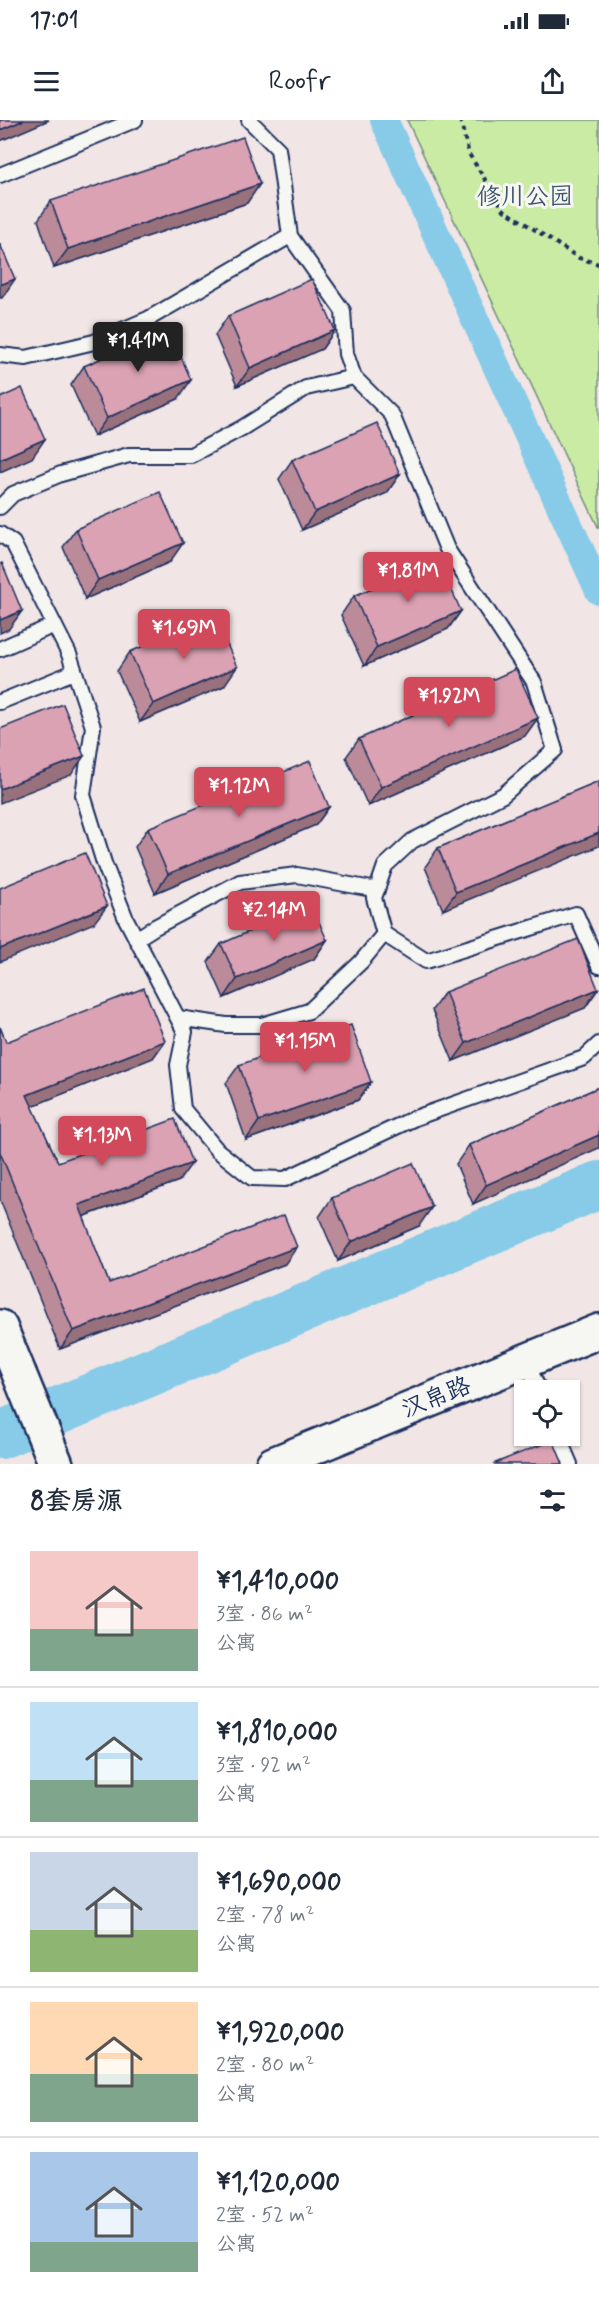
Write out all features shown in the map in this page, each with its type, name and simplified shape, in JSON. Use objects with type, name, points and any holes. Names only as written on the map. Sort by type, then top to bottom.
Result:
[{"type":"street","points":[[0,1327],[56,1464]]},
{"type":"street","name":"汉帛路","points":[[273,1464],[599,1331]]},
{"type":"lane","points":[[0,175],[135,120]]},
{"type":"lane","points":[[249,120],[278,149],[290,236],[342,311],[346,354],[354,377],[392,415],[447,549],[534,682],[555,750],[503,795],[412,841],[385,866],[374,898],[384,934],[426,961],[576,914],[599,966]]},
{"type":"lane","points":[[0,355],[27,358],[94,342],[148,320],[290,236]]},
{"type":"lane","points":[[0,507],[13,494],[61,474],[129,455],[191,455],[242,428],[306,388],[354,377]]},
{"type":"lane","points":[[0,534],[13,543],[69,654],[93,727],[83,795],[104,863],[136,939],[185,1032],[178,1065],[183,1109],[217,1150],[252,1178],[285,1179],[415,1118],[584,1058],[599,1044]]},
{"type":"lane","points":[[0,649],[54,625]]},
{"type":"lane","points":[[0,702],[74,672]]},
{"type":"lane","points":[[136,939],[240,882],[297,874],[377,890]]},
{"type":"lane","points":[[178,1018],[226,1025],[262,1025],[309,1011],[361,962],[384,934]]},
{"type":"lane","points":[[526,1360],[535,1380]]},
{"type":"lane","points":[[562,1446],[570,1464]]},
{"type":"path","points":[[460,120],[470,154],[504,210],[579,258],[599,264]]},
{"type":"green space","name":"修川公园","points":[[407,120],[599,120],[599,529]]},
{"type":"building","points":[[0,120],[24,120],[0,130]]},
{"type":"building","points":[[243,137],[260,184],[68,249],[51,201]]},
{"type":"building","points":[[0,244],[15,279],[0,285]]},
{"type":"building","points":[[312,279],[335,330],[250,368],[228,316]]},
{"type":"building","points":[[169,329],[191,380],[107,418],[84,366]]},
{"type":"building","points":[[22,388],[45,439],[0,459],[0,398]]},
{"type":"building","points":[[377,423],[400,474],[315,512],[292,460]]},
{"type":"building","points":[[160,492],[183,543],[98,580],[76,529]]},
{"type":"building","points":[[438,559],[461,611],[377,647],[354,596]]},
{"type":"building","points":[[2,563],[22,611],[0,620],[0,564]]},
{"type":"building","points":[[214,615],[237,667],[153,704],[130,652]]},
{"type":"building","points":[[516,669],[538,718],[381,787],[359,739]]},
{"type":"building","points":[[63,704],[84,756],[0,789],[0,729]]},
{"type":"building","points":[[310,761],[329,807],[168,874],[148,828]]},
{"type":"building","points":[[599,781],[599,833],[456,892],[438,848]]},
{"type":"building","points":[[85,853],[107,906],[0,949],[0,888]]},
{"type":"building","points":[[311,904],[327,940],[237,979],[221,944]]},
{"type":"building","points":[[578,939],[598,989],[466,1043],[445,992]]},
{"type":"building","points":[[144,988],[165,1041],[27,1095],[58,1162],[175,1119],[192,1163],[79,1205],[109,1283],[284,1215],[297,1247],[73,1331],[0,1152],[0,1027],[6,1042]]},
{"type":"building","points":[[351,1025],[371,1082],[259,1121],[239,1065]]},
{"type":"building","points":[[599,1087],[599,1135],[486,1185],[469,1145]]},
{"type":"building","points":[[413,1163],[432,1207],[351,1242],[332,1198]]},
{"type":"building","points":[[538,1446],[556,1446],[563,1464],[493,1464]]},
{"type":"waterway","points":[[384,120],[599,591]]},
{"type":"waterway","points":[[0,1435],[599,1185]]}]
